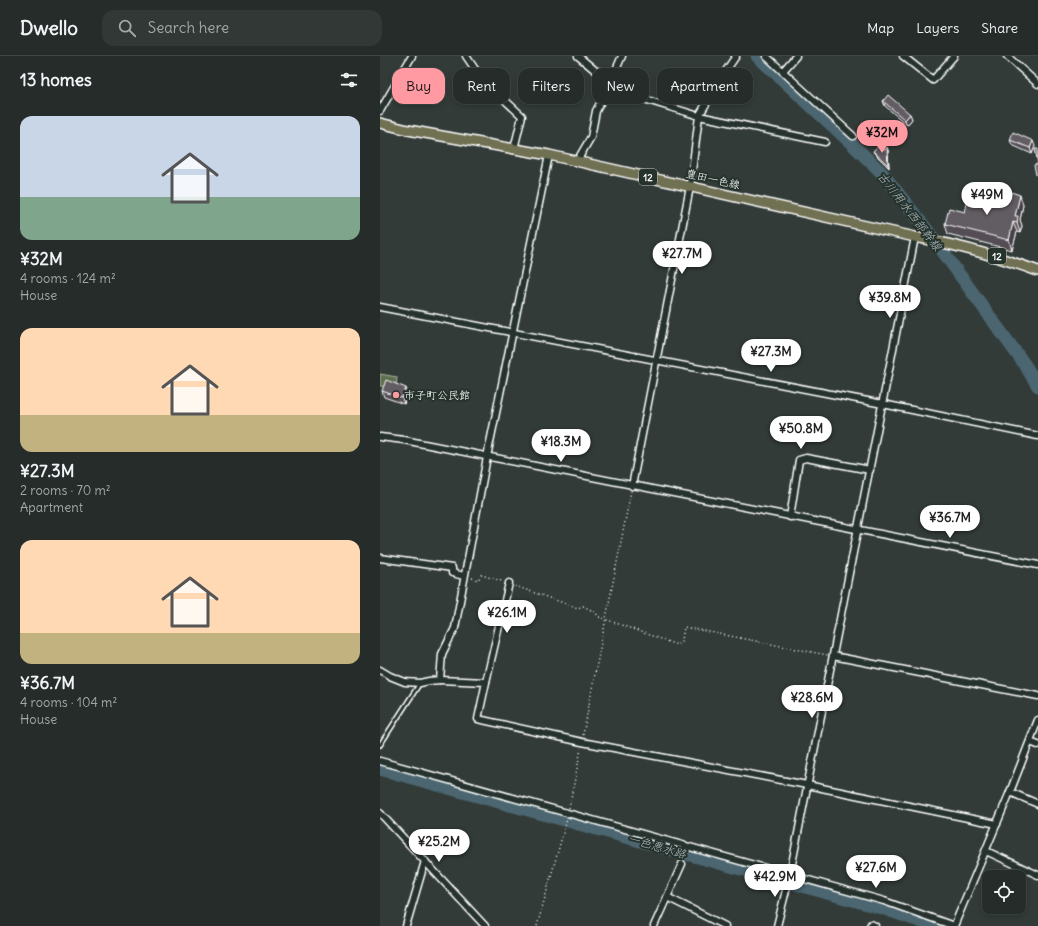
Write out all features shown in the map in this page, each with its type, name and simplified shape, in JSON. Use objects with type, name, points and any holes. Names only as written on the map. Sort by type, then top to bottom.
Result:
[{"type":"main road","name":"豊田一色線","points":[[380,122],[408,130],[549,155],[915,237],[954,244],[1002,258],[1038,271]]},
{"type":"street","points":[[380,111],[412,56]]},
{"type":"street","points":[[466,56],[481,78],[522,116],[514,148]]},
{"type":"street","points":[[578,56],[592,68]]},
{"type":"street","points":[[617,68],[622,56]]},
{"type":"street","points":[[632,486],[690,187],[699,116],[723,74],[736,56]]},
{"type":"street","points":[[766,56],[853,136]]},
{"type":"street","points":[[783,71],[796,56]]},
{"type":"street","points":[[903,56],[933,80],[954,56]]},
{"type":"street","points":[[1007,56],[1038,84]]},
{"type":"street","points":[[649,101],[699,116],[825,142]]},
{"type":"street","points":[[577,161],[591,137],[596,111],[600,104]]},
{"type":"street","points":[[440,680],[442,654],[455,628],[487,457],[549,155]]},
{"type":"street","points":[[777,926],[790,874],[915,237]]},
{"type":"street","points":[[380,307],[883,404],[1038,436]]},
{"type":"street","points":[[380,437],[404,440],[1038,565]]},
{"type":"street","points":[[790,517],[799,460],[806,458],[870,470]]},
{"type":"street","points":[[380,558],[452,568],[452,573],[464,576]]},
{"type":"street","points":[[509,583],[478,719],[582,742],[807,785],[997,824]]},
{"type":"street","points":[[833,656],[1038,696]]},
{"type":"street","points":[[380,670],[390,676],[406,682],[420,683],[440,680],[486,682]]},
{"type":"street","points":[[380,761],[884,901],[954,926],[986,851],[1038,720]]},
{"type":"street","points":[[1030,742],[1038,745]]},
{"type":"street","points":[[1010,792],[1038,804]]},
{"type":"street","points":[[380,813],[485,926]]},
{"type":"street","points":[[986,851],[1038,875]]},
{"type":"street","points":[[406,926],[425,861]]},
{"type":"street","points":[[654,926],[682,864]]},
{"type":"street","points":[[667,898],[725,926]]},
{"type":"street","points":[[870,926],[870,924],[875,926]]},
{"type":"lane","points":[[380,745],[420,683]]},
{"type":"path","points":[[537,926],[568,813],[632,486]]},
{"type":"path","points":[[464,576],[478,580],[481,575],[509,583],[578,608],[583,606],[594,612],[598,617],[677,645],[682,640],[684,627],[833,656]]},
{"type":"green space","points":[[380,374],[397,377],[396,388],[380,386]]},
{"type":"building","points":[[888,95],[910,114],[905,120],[883,101]]},
{"type":"building","points":[[1013,132],[1033,141],[1030,148],[1010,140]]},
{"type":"building","points":[[879,145],[885,150],[887,147],[888,165],[873,151]]},
{"type":"building","points":[[1035,149],[1038,149],[1038,164]]},
{"type":"building","points":[[1038,164],[1038,175],[1036,175],[1034,165]]},
{"type":"building","points":[[1011,192],[1020,195],[1015,216],[1018,216],[1017,223],[1013,222],[1009,240],[945,224],[949,208],[965,212],[969,195],[987,199],[988,196],[1008,201]]},
{"type":"building","points":[[386,380],[406,388],[402,398],[382,391]]},
{"type":"waterway","name":"古川用水西部幹線","points":[[757,56],[882,173],[928,231],[1025,365],[1038,386]]},
{"type":"waterway","name":"一色悪水路","points":[[380,769],[885,909],[934,926]]},
{"type":"place","name":"市子町公民館","points":[[396,395]]}]
